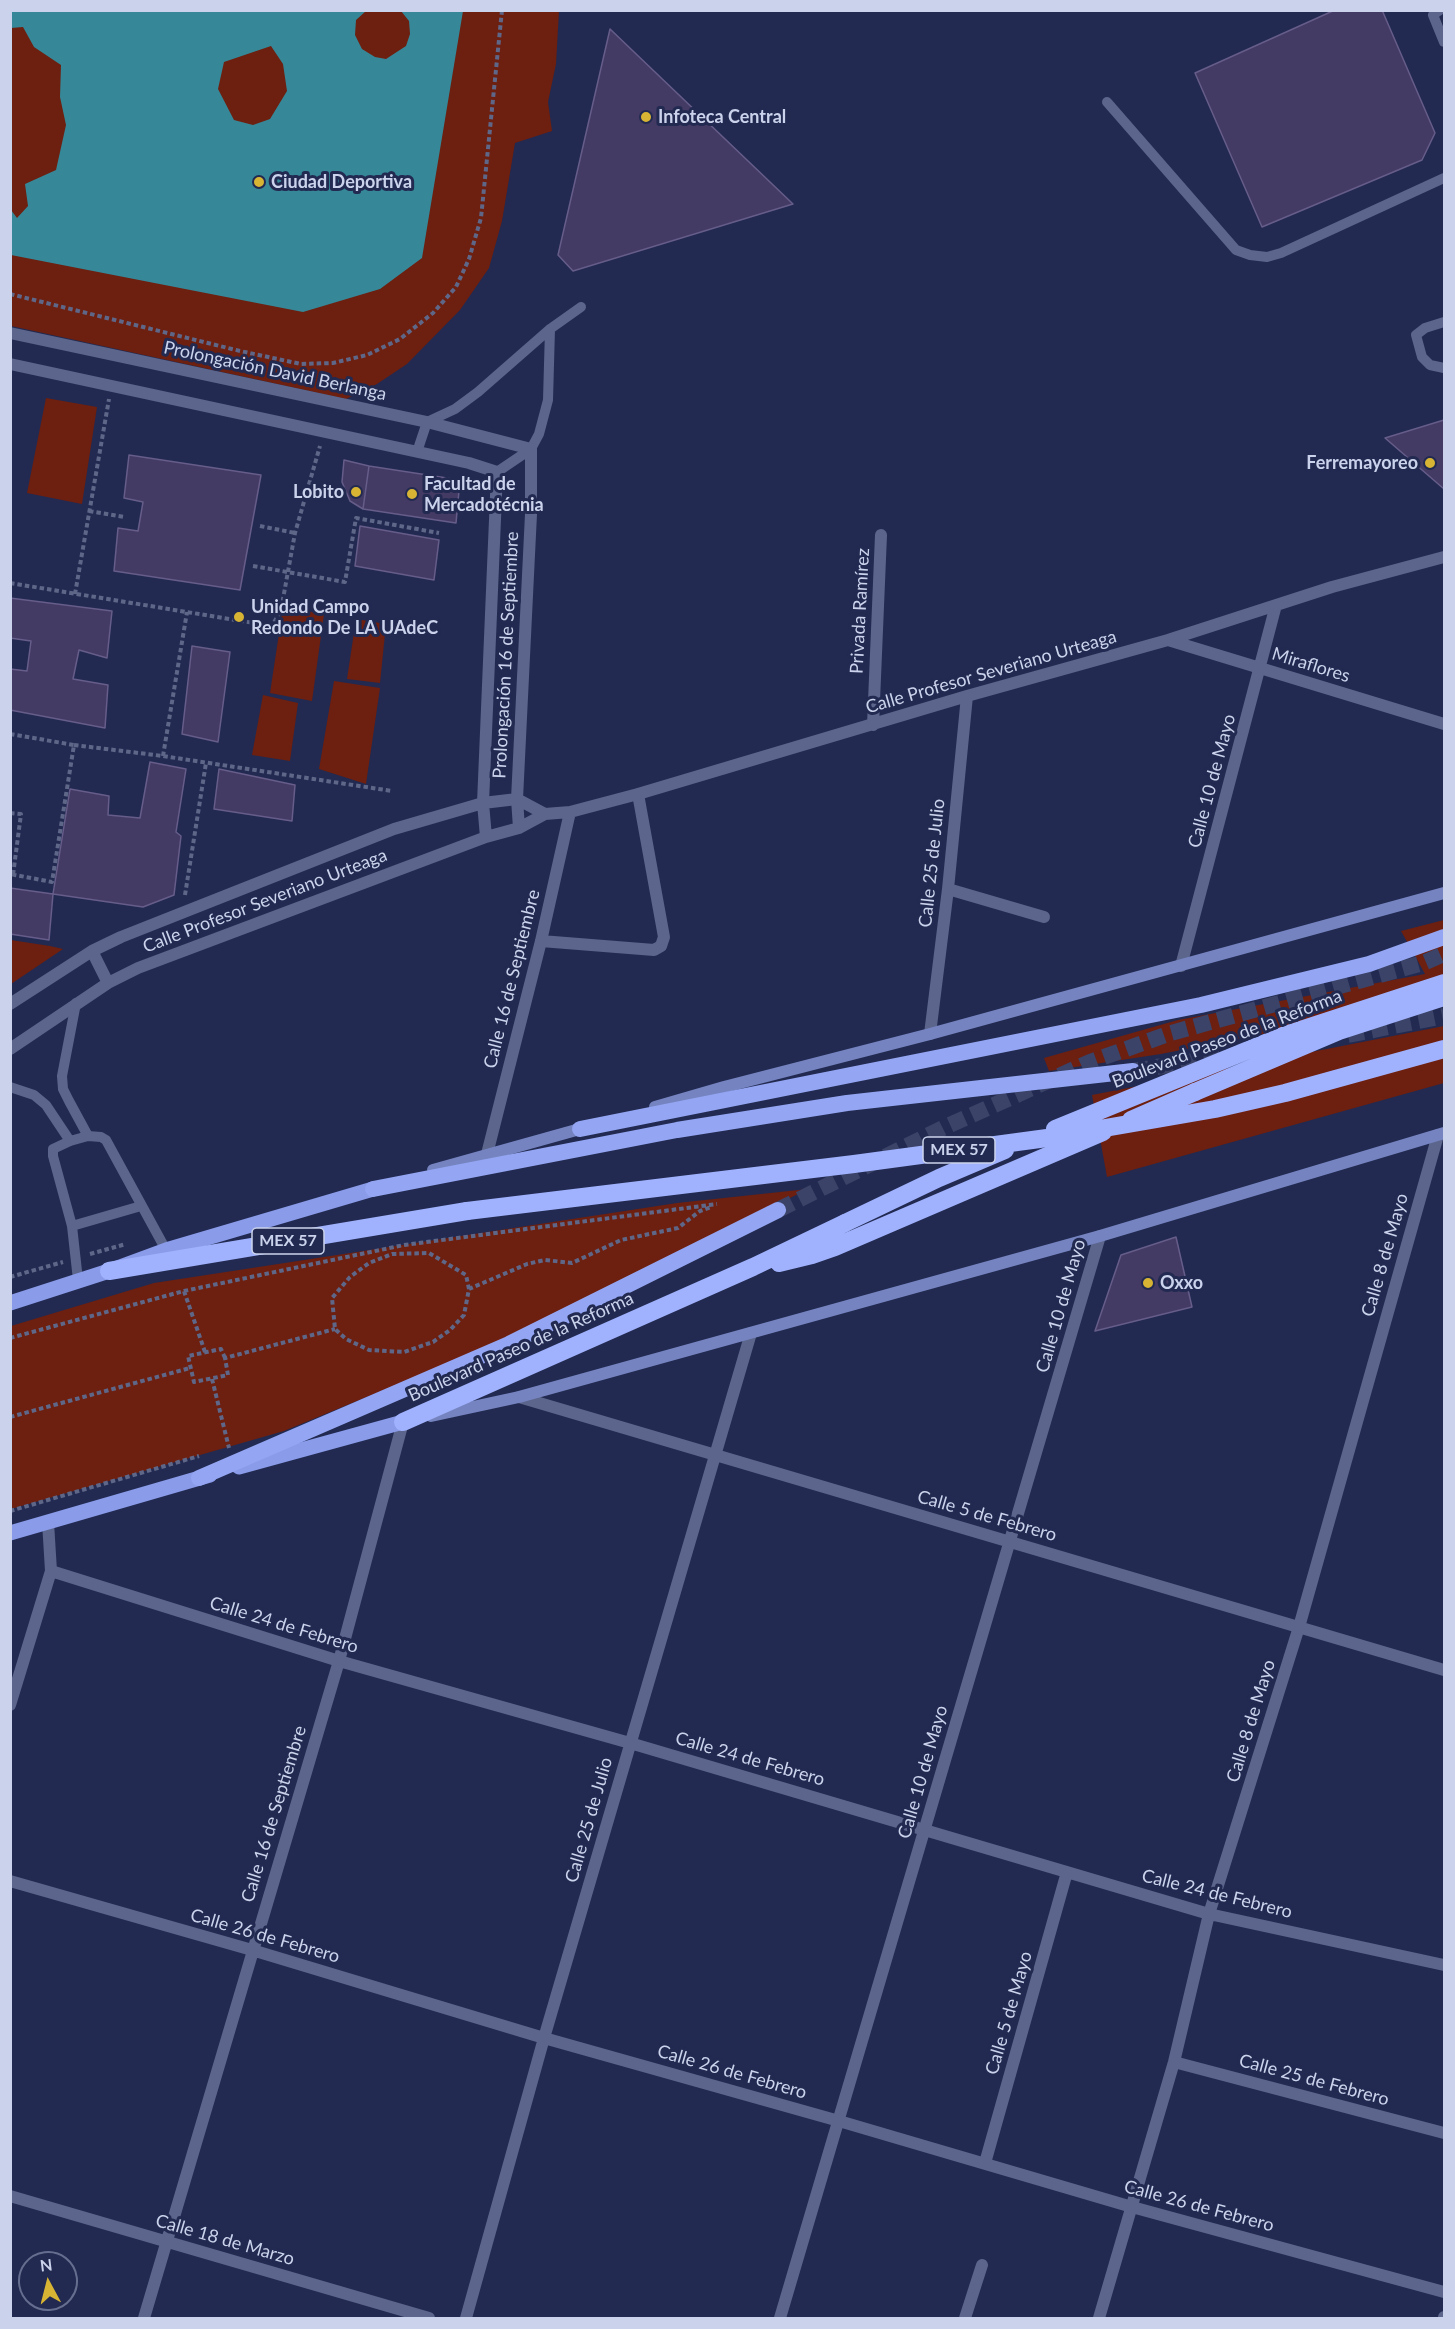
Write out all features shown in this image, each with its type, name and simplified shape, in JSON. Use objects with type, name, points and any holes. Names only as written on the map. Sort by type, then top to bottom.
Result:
[{"type":"highway","points":[[580,1129],[1119,1023],[1369,964],[1444,937]]},
{"type":"highway","name":"Boulevard Paseo de la Reforma","points":[[404,1422],[753,1267],[939,1178],[1285,1035],[1444,983]]},
{"type":"highway","points":[[753,1267],[812,1255],[1339,1031],[1444,997]]},
{"type":"highway","name":"MEX 57","points":[[109,1271],[467,1211],[1047,1138],[1215,1109],[1371,1071],[1444,1049]]},
{"type":"highway","points":[[373,1189],[677,1130],[847,1102],[1132,1071]]},
{"type":"highway","points":[[199,1478],[509,1344],[778,1210]]},
{"type":"main road","points":[[109,1271],[166,1250],[487,1154],[724,1087],[930,1034],[1444,893]]},
{"type":"main road","points":[[404,1422],[519,1397],[751,1333],[1100,1236],[1441,1134]]},
{"type":"main road","name":"MEX 57","points":[[10,1303],[109,1271]]},
{"type":"main road","name":"Boulevard Paseo de la Reforma","points":[[10,1533],[404,1422]]},
{"type":"street","name":"Prolongación David Berlanga","points":[[10,333],[427,422],[531,448]]},
{"type":"street","points":[[10,364],[469,463],[497,472]]},
{"type":"street","name":"Prolongación 16 de Septiembre","points":[[519,828],[517,799],[531,514],[531,448]]},
{"type":"street","name":"Prolongación 16 de Septiembre","points":[[486,837],[483,803],[497,472]]},
{"type":"street","name":"Privada Ramírez","points":[[873,725],[881,535]]},
{"type":"street","name":"Calle Profesor Severiano Urteaga","points":[[10,1049],[76,1003],[138,968],[486,837],[519,828],[545,814],[570,812],[638,794],[1444,557]]},
{"type":"street","name":"Calle 10 de Mayo","points":[[1181,966],[1276,605]]},
{"type":"street","name":"Miraflores","points":[[1168,640],[1444,724]]},
{"type":"street","name":"Calle 25 de Julio","points":[[930,1034],[948,889],[967,696]]},
{"type":"street","points":[[541,941],[654,950],[661,946],[664,937],[638,794]]},
{"type":"street","points":[[517,799],[545,814]]},
{"type":"street","name":"Calle Profesor Severiano Urteaga","points":[[10,1004],[92,951],[182,912],[394,828],[483,803],[517,799]]},
{"type":"street","name":"Calle 16 de Septiembre","points":[[487,1154],[541,941],[570,812]]},
{"type":"street","points":[[948,889],[1044,917]]},
{"type":"street","points":[[92,951],[108,983]]},
{"type":"street","name":"Calle 8 de Mayo","points":[[1099,2319],[1174,2062],[1209,1914],[1299,1628],[1441,1134]]},
{"type":"street","name":"Calle 10 de Mayo","points":[[780,2319],[1100,1236]]},
{"type":"street","name":"Calle 25 de Julio","points":[[466,2319],[544,2038],[751,1333]]},
{"type":"street","name":"Calle 5 de Febrero","points":[[519,1397],[1444,1670]]},
{"type":"street","name":"Calle 16 de Septiembre","points":[[144,2319],[339,1661],[404,1422]]},
{"type":"street","points":[[10,1705],[51,1571],[48,1522]]},
{"type":"street","name":"Calle 24 de Febrero","points":[[51,1571],[339,1661],[630,1743],[1209,1914],[1444,1965]]},
{"type":"street","name":"Calle 5 de Mayo","points":[[985,2163],[1067,1872]]},
{"type":"street","name":"Calle 26 de Febrero","points":[[10,1881],[252,1950],[544,2038],[1132,2206],[1444,2292]]},
{"type":"street","name":"Calle 25 de Febrero","points":[[1174,2062],[1444,2133]]},
{"type":"street","name":"Calle 18 de Marzo","points":[[10,2196],[429,2319]]},
{"type":"street","points":[[965,2319],[982,2265]]},
{"type":"lane","points":[[1434,12],[1444,42]]},
{"type":"lane","points":[[1107,102],[1236,250],[1250,255],[1267,257],[1281,253],[1444,178]]},
{"type":"lane","points":[[417,452],[427,422],[455,409],[478,392],[550,329],[581,307]]},
{"type":"lane","points":[[1444,322],[1425,328],[1416,335],[1422,357],[1430,364],[1444,368]]},
{"type":"lane","points":[[497,472],[531,448],[539,434],[548,400],[550,329]]},
{"type":"lane","points":[[76,1003],[62,1076],[63,1089],[88,1137]]},
{"type":"lane","points":[[10,1087],[34,1095],[46,1105],[70,1141]]},
{"type":"lane","points":[[78,1280],[72,1226],[52,1152],[55,1147],[70,1141],[88,1137],[101,1137],[106,1140],[166,1250]]},
{"type":"lane","points":[[72,1226],[141,1206]]},
{"type":"path","points":[[10,294],[240,351],[302,364],[333,363],[367,355],[400,339],[433,313],[456,287],[469,259],[481,218],[502,10]]},
{"type":"path","points":[[75,594],[112,385]]},
{"type":"path","points":[[10,583],[272,626],[281,610],[295,533],[324,432]]},
{"type":"path","points":[[89,511],[124,517]]},
{"type":"path","points":[[253,566],[345,582],[356,518],[439,533]]},
{"type":"path","points":[[260,526],[295,533]]},
{"type":"path","points":[[163,756],[187,612]]},
{"type":"path","points":[[10,734],[74,746],[163,756],[392,790]]},
{"type":"path","points":[[10,813],[21,814],[12,875],[52,882],[74,746]]},
{"type":"path","points":[[182,912],[206,763]]},
{"type":"path","points":[[10,1338],[184,1291],[404,1245],[717,1204],[700,1211],[678,1228],[621,1240],[572,1263],[545,1260],[527,1264],[469,1289]]},
{"type":"path","points":[[429,1253],[446,1261],[466,1275],[469,1289],[464,1315],[450,1330],[433,1342],[404,1352],[369,1350],[346,1339],[335,1329],[332,1298],[350,1276],[369,1263],[392,1254],[429,1253]]},
{"type":"path","points":[[184,1291],[205,1352]]},
{"type":"path","points":[[225,1358],[335,1329]]},
{"type":"path","points":[[221,1349],[228,1375],[194,1382],[188,1356],[205,1352],[221,1349]]},
{"type":"path","points":[[10,1417],[190,1368]]},
{"type":"path","points":[[212,1379],[229,1448],[218,1451]]},
{"type":"path","points":[[10,1510],[207,1454]]},
{"type":"shaded area","points":[[11,10],[366,11],[356,20],[355,35],[362,49],[375,57],[386,59],[406,46],[410,34],[409,21],[401,11],[463,11],[422,258],[380,289],[303,312],[11,255],[11,210],[17,218],[28,206],[25,184],[56,170],[66,125],[60,97],[61,65],[34,47],[23,27],[11,28]],"holes":[[[271,46],[283,64],[287,91],[270,119],[253,125],[234,120],[218,89],[224,62]]]},
{"type":"shaded area","name":"Ciudad Deportiva","points":[[11,11],[559,11],[556,64],[548,102],[552,131],[515,143],[502,221],[489,268],[460,310],[407,364],[377,384],[346,399],[11,326]]},
{"type":"shaded area","points":[[46,398],[97,407],[82,504],[27,493]]},
{"type":"shaded area","points":[[283,607],[324,614],[312,701],[270,693]]},
{"type":"shaded area","points":[[356,619],[386,624],[380,683],[347,679]]},
{"type":"shaded area","points":[[334,681],[380,688],[366,784],[319,769]]},
{"type":"shaded area","points":[[263,695],[298,703],[290,761],[252,755]]},
{"type":"shaded area","points":[[1444,920],[1444,998],[1161,1054],[1049,1071],[1044,1058],[1178,1020],[1425,974],[1401,931]]},
{"type":"shaded area","points":[[11,940],[50,946],[63,949],[11,984]]},
{"type":"shaded area","points":[[1444,1026],[1444,1083],[1107,1177],[1092,1095]]},
{"type":"shaded area","points":[[808,1189],[510,1338],[284,1431],[11,1509],[11,1326],[154,1283],[677,1203]]},
{"type":"building","points":[[1335,10],[1382,10],[1435,133],[1422,160],[1262,227],[1195,73]]},
{"type":"building","name":"Infoteca Central","points":[[610,29],[793,204],[573,271],[558,255]]},
{"type":"building","name":"Ferremayoreo","points":[[1444,420],[1444,489],[1385,438]]},
{"type":"building","points":[[129,455],[261,475],[240,590],[114,571],[118,528],[138,531],[143,502],[124,498]]},
{"type":"building","name":"Lobito","points":[[344,460],[369,466],[363,509],[350,501],[342,482]]},
{"type":"building","name":"Facultad de Mercadotécnia","points":[[369,466],[460,480],[456,523],[363,509]]},
{"type":"building","name":"Facultad de Mercadotécnia","points":[[360,526],[439,540],[434,580],[355,566]]},
{"type":"building","points":[[10,598],[112,611],[107,658],[79,650],[73,679],[108,685],[105,728],[10,710],[10,669],[27,671],[31,641],[10,638]]},
{"type":"building","points":[[192,646],[230,652],[218,742],[182,734]]},
{"type":"building","points":[[150,762],[186,769],[176,832],[181,836],[174,895],[143,907],[53,894],[70,789],[109,796],[108,815],[140,818]]},
{"type":"building","points":[[219,769],[295,785],[292,821],[214,809]]},
{"type":"building","points":[[10,888],[53,894],[49,940],[10,934]]},
{"type":"building","name":"Oxxo","points":[[1176,1237],[1192,1307],[1095,1331],[1121,1255]]},
{"type":"tunnel","points":[[778,1210],[943,1128],[1090,1062],[1171,1033],[1423,963],[1444,954]]},
{"type":"tunnel","points":[[1348,1035],[1444,1016]]},
{"type":"tunnel","points":[[1133,1071],[1222,1056]]},
{"type":"place","name":"Infoteca Central","points":[[646,117]]},
{"type":"place","name":"Ciudad Deportiva","points":[[259,182]]},
{"type":"place","name":"Ferremayoreo","points":[[1430,463]]},
{"type":"place","name":"Lobito","points":[[356,492]]},
{"type":"place","name":"Facultad de Mercadotécnia","points":[[412,494]]},
{"type":"place","name":"Unidad Campo Redondo De LA UAdeC","points":[[239,617]]},
{"type":"place","name":"Oxxo","points":[[1148,1283]]}]
